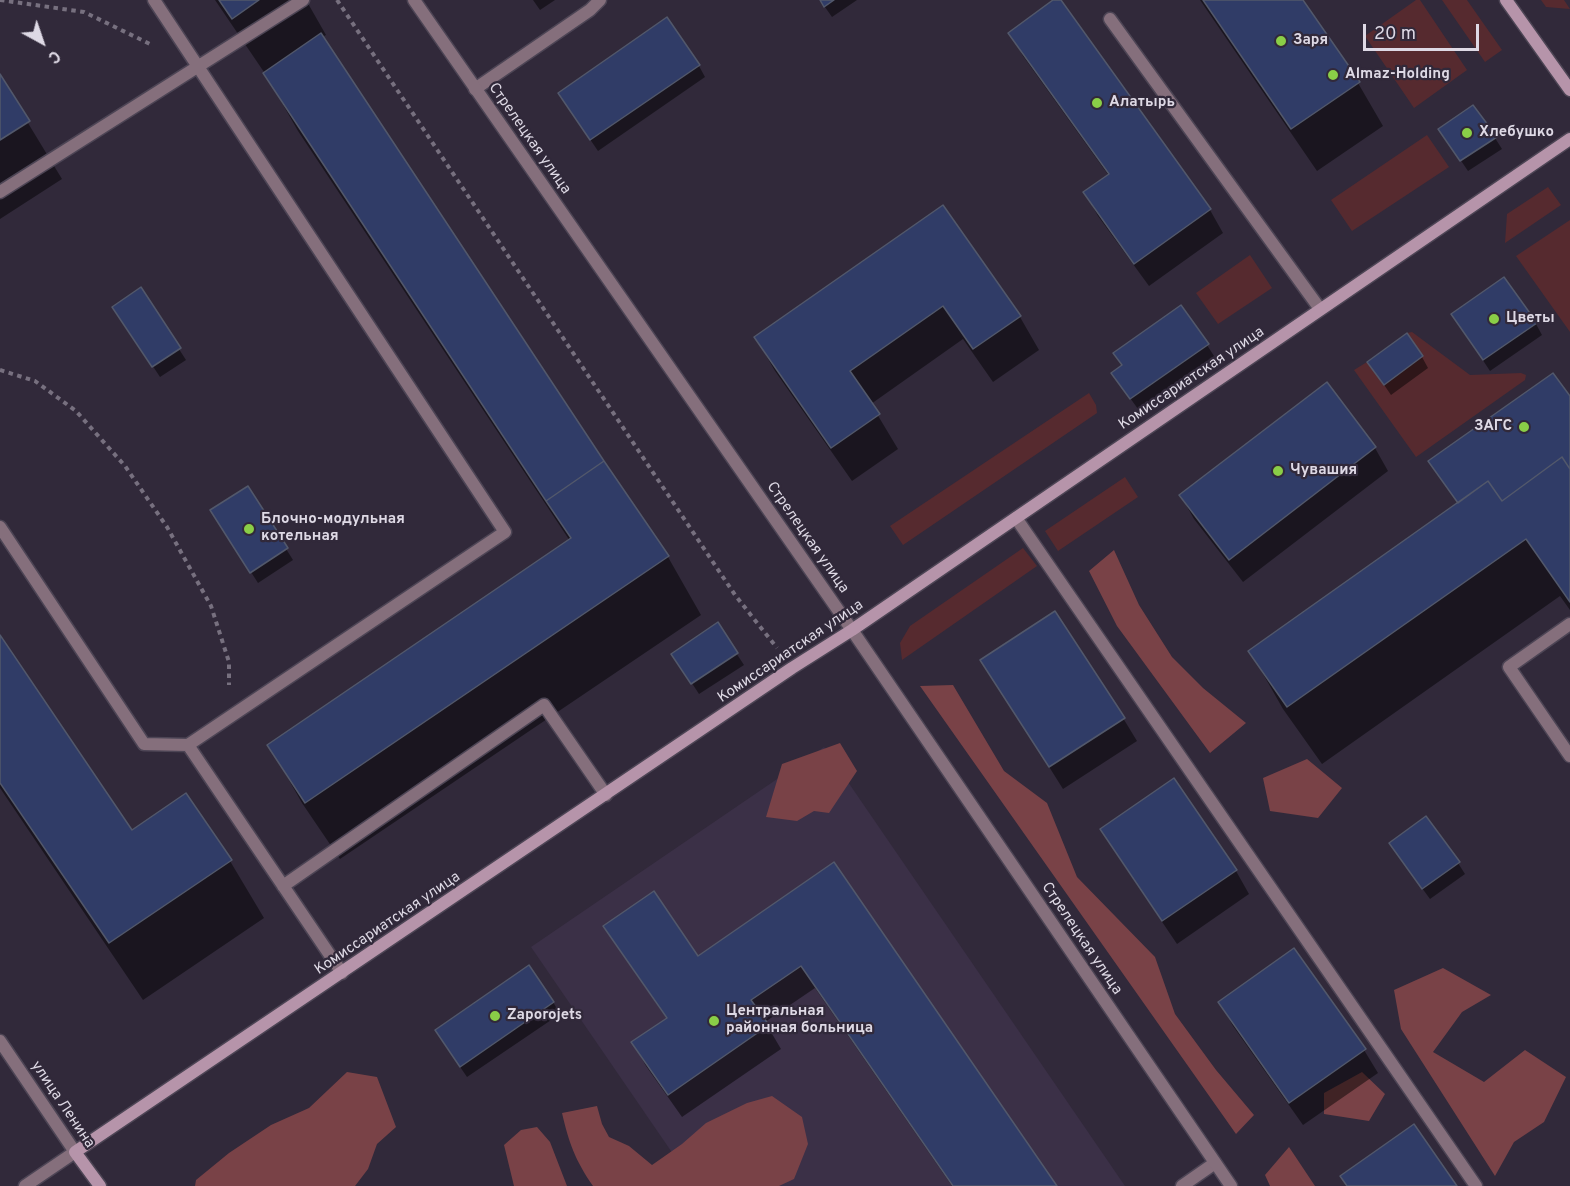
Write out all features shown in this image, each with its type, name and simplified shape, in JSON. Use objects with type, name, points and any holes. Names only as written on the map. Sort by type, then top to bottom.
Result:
[{"type":"street","points":[[0,527],[144,744],[188,746],[505,532],[154,0]]},
{"type":"street","points":[[0,192],[303,0]]},
{"type":"street","name":"Стрелецкая улица","points":[[414,0],[852,630],[1231,1186]]},
{"type":"street","points":[[475,88],[590,10],[600,0]]},
{"type":"street","points":[[1506,0],[1570,90]]},
{"type":"street","points":[[1110,19],[1320,309]]},
{"type":"street","name":"Комиссариатская улица","points":[[25,1186],[792,668],[852,630],[1570,139]]},
{"type":"street","points":[[1016,518],[1476,1186]]},
{"type":"street","points":[[1570,624],[1509,667],[1570,756]]},
{"type":"street","points":[[283,886],[544,705],[606,795]]},
{"type":"street","points":[[188,746],[342,972]]},
{"type":"street","name":"улица Ленина","points":[[0,1041],[100,1186]]},
{"type":"street","points":[[1182,1186],[1215,1163]]},
{"type":"path","points":[[0,0],[84,12],[157,47]]},
{"type":"path","points":[[337,0],[735,595],[792,668]]},
{"type":"path","points":[[0,370],[35,381],[76,411],[126,466],[167,527],[211,606],[229,662],[230,717]]},
{"type":"shaded area","points":[[1416,0],[1420,0],[1467,70],[1414,108],[1365,36]]},
{"type":"shaded area","points":[[1442,0],[1467,0],[1502,50],[1485,62]]},
{"type":"shaded area","points":[[1541,0],[1564,0],[1570,9],[1546,7]]},
{"type":"shaded area","points":[[1427,135],[1449,167],[1352,231],[1331,200]]},
{"type":"shaded area","points":[[1548,187],[1561,205],[1505,243],[1507,214]]},
{"type":"shaded area","points":[[1570,220],[1570,332],[1516,256]]},
{"type":"shaded area","points":[[1250,255],[1272,288],[1218,324],[1196,293]]},
{"type":"shaded area","points":[[1412,332],[1470,375],[1521,373],[1526,375],[1525,380],[1416,457],[1354,370],[1367,362],[1384,384],[1423,356],[1407,333]]},
{"type":"shaded area","points":[[1089,393],[1096,405],[1097,413],[903,545],[890,526]]},
{"type":"shaded area","points":[[1125,477],[1138,497],[1058,551],[1045,531]]},
{"type":"shaded area","points":[[1023,548],[1037,566],[902,660],[900,643],[910,626]]},
{"type":"shaded area","points":[[1114,550],[1139,605],[1172,657],[1203,688],[1246,723],[1210,753],[1117,626],[1089,571]]},
{"type":"shaded area","points":[[953,685],[1004,771],[1047,803],[1077,877],[1155,957],[1175,1014],[1216,1070],[1254,1115],[1236,1134],[920,686]]},
{"type":"shaded area","points":[[840,743],[857,771],[829,813],[814,811],[797,821],[766,817],[782,764]]},
{"type":"shaded area","points":[[824,747],[1125,1186],[695,1186],[531,947]]},
{"type":"shaded area","points":[[1307,759],[1342,788],[1318,818],[1270,811],[1263,778]]},
{"type":"shaded area","points":[[1443,968],[1491,995],[1462,1012],[1433,1052],[1484,1082],[1525,1050],[1566,1077],[1544,1122],[1514,1142],[1495,1176],[1401,1029],[1394,990]]},
{"type":"shaded area","points":[[347,1072],[377,1077],[396,1127],[377,1144],[368,1169],[355,1186],[195,1186],[196,1180],[229,1153],[271,1125],[309,1108]]},
{"type":"shaded area","points":[[1362,1072],[1385,1094],[1369,1121],[1324,1114],[1324,1093]]},
{"type":"shaded area","points":[[772,1096],[802,1117],[808,1144],[794,1179],[779,1186],[593,1186],[573,1151],[562,1113],[597,1106],[602,1124],[609,1137],[629,1146],[652,1165],[682,1144],[706,1123],[747,1103]]},
{"type":"shaded area","points":[[537,1127],[550,1142],[567,1186],[514,1186],[504,1145],[521,1130]]},
{"type":"shaded area","points":[[1289,1147],[1315,1186],[1270,1186],[1265,1175]]},
{"type":"building","points":[[219,0],[259,0],[232,19]]},
{"type":"building","points":[[820,0],[834,0],[824,7]]},
{"type":"building","name":"Алатырь","points":[[1053,0],[1061,0],[1211,209],[1134,264],[1083,192],[1109,174],[1008,33]]},
{"type":"building","name":"Заря","points":[[1203,0],[1303,0],[1360,82],[1291,129]]},
{"type":"building","points":[[667,17],[700,65],[590,140],[558,93]]},
{"type":"building","points":[[321,33],[604,461],[546,501],[263,73]]},
{"type":"building","points":[[0,74],[30,121],[0,140]]},
{"type":"building","name":"Хлебушко","points":[[1473,105],[1497,137],[1460,161],[1438,129]]},
{"type":"building","points":[[943,205],[1021,316],[973,349],[943,306],[850,371],[880,414],[831,448],[754,337]]},
{"type":"building","name":"Цветы","points":[[1504,277],[1537,323],[1483,360],[1451,314]]},
{"type":"building","points":[[141,287],[181,348],[152,367],[112,307]]},
{"type":"building","points":[[1181,305],[1209,344],[1130,399],[1111,373],[1122,365],[1113,353]]},
{"type":"building","points":[[1407,333],[1423,356],[1384,385],[1367,362]]},
{"type":"building","name":"ЗАГС","points":[[1553,373],[1570,396],[1570,469],[1562,457],[1502,501],[1488,481],[1458,503],[1428,461]]},
{"type":"building","name":"Чувашия","points":[[1327,382],[1376,447],[1229,560],[1179,495]]},
{"type":"building","points":[[1562,457],[1570,469],[1570,602],[1526,539],[1287,707],[1248,651],[1488,481],[1502,501]]},
{"type":"building","points":[[604,461],[669,556],[305,803],[267,745],[571,538],[546,501]]},
{"type":"building","name":"Блочно-модульная котельная","points":[[248,486],[288,548],[250,573],[210,510]]},
{"type":"building","points":[[1055,611],[1125,718],[1049,767],[980,660]]},
{"type":"building","points":[[718,622],[738,653],[691,684],[671,654]]},
{"type":"building","points":[[0,635],[132,830],[186,793],[232,860],[109,943],[0,783]]},
{"type":"building","points":[[1174,778],[1237,870],[1162,921],[1100,829]]},
{"type":"building","points":[[1426,816],[1460,862],[1422,889],[1389,843]]},
{"type":"building","name":"Центральная районная больница","points":[[834,862],[1057,1186],[953,1186],[801,966],[751,1000],[769,1025],[668,1095],[631,1042],[667,1018],[603,926],[654,891],[698,956]]},
{"type":"building","points":[[1294,948],[1366,1049],[1289,1103],[1218,1002]]},
{"type":"building","name":"Zaporojets","points":[[529,965],[554,1002],[460,1067],[435,1030]]},
{"type":"building","points":[[1414,1124],[1457,1186],[1347,1186],[1340,1176]]},
{"type":"place","name":"Заря","points":[[1281,41]]},
{"type":"place","name":"Almaz-Holding","points":[[1333,75]]},
{"type":"place","name":"Алатырь","points":[[1097,103]]},
{"type":"place","name":"Хлебушко","points":[[1467,133]]},
{"type":"place","name":"Цветы","points":[[1494,319]]},
{"type":"place","name":"ЗАГС","points":[[1524,427]]},
{"type":"place","name":"Чувашия","points":[[1278,471]]},
{"type":"place","name":"Блочно-модульная котельная","points":[[249,529]]},
{"type":"place","name":"Zaporojets","points":[[495,1016]]},
{"type":"place","name":"Центральная районная больница","points":[[714,1021]]}]
